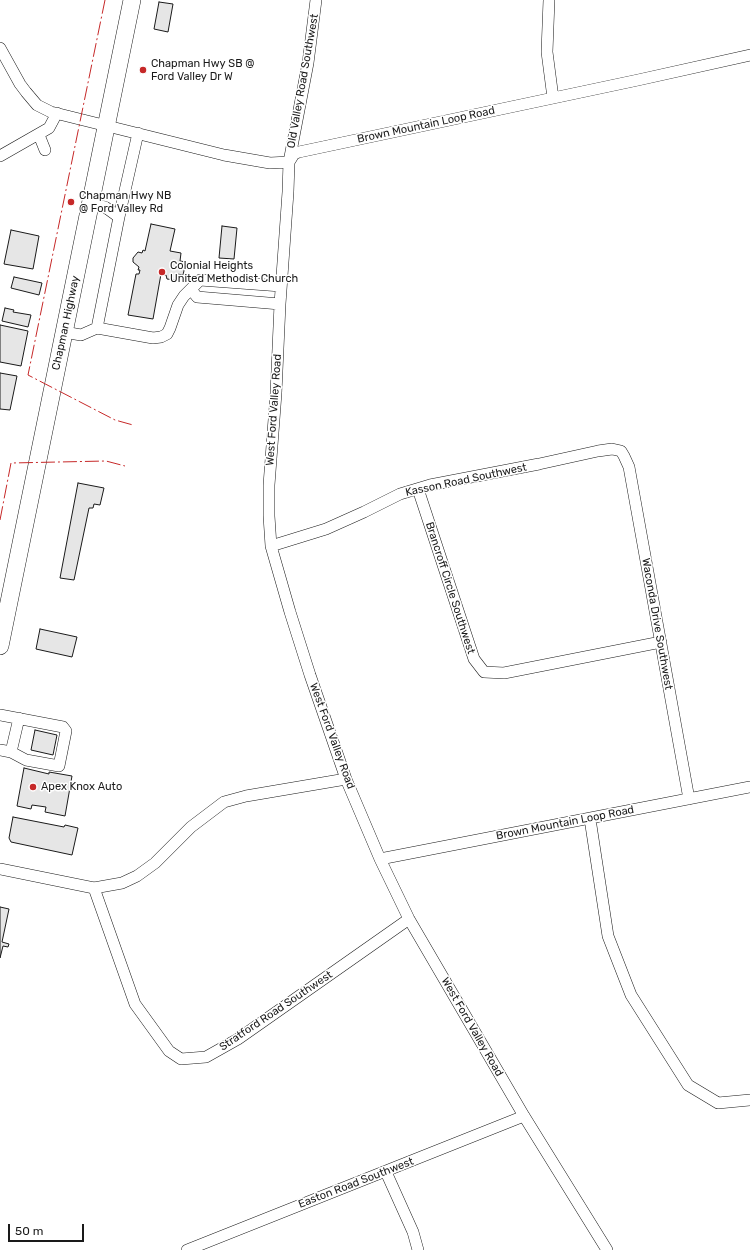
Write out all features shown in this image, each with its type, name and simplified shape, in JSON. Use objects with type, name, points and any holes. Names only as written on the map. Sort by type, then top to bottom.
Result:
[{"type":"highway","name":"Chapman Highway","points":[[0,646],[132,0]]},
{"type":"street","name":"Old Valley Road Southwest","points":[[289,162],[308,63],[316,0]]},
{"type":"street","points":[[549,0],[547,52],[553,98]]},
{"type":"street","points":[[0,48],[20,84],[37,105],[57,113],[224,155],[270,163],[289,162]]},
{"type":"street","name":"Brown Mountain Loop Road","points":[[289,162],[294,154],[299,152],[750,55]]},
{"type":"street","points":[[0,156],[49,128],[57,113]]},
{"type":"street","points":[[97,328],[119,216],[138,133]]},
{"type":"street","points":[[39,135],[46,150]]},
{"type":"street","name":"West Ford Valley Road","points":[[289,162],[287,221],[281,286],[276,393],[269,485],[269,516],[271,546],[290,612],[346,779],[380,859],[409,919],[524,1116],[607,1250]]},
{"type":"street","points":[[91,204],[105,207],[119,216]]},
{"type":"street","points":[[64,332],[81,335],[97,328],[153,338],[161,337],[168,334],[178,305],[184,296],[200,280],[281,286]]},
{"type":"street","points":[[191,289],[197,297],[280,304]]},
{"type":"street","name":"Kasson Road Southwest","points":[[271,546],[326,528],[351,518],[400,494],[418,489],[598,451],[612,449],[621,451]]},
{"type":"street","name":"Waconda Drive Southwest","points":[[621,451],[629,467],[689,799]]},
{"type":"street","name":"Brancroff Circle Southwest","points":[[418,489],[474,659],[484,672],[504,673],[661,642]]},
{"type":"street","points":[[0,715],[63,727],[66,731],[59,766],[26,760],[11,752],[0,750]]},
{"type":"street","points":[[11,752],[19,718]]},
{"type":"street","points":[[0,869],[94,888],[122,883],[137,876],[155,863],[191,827],[224,802],[246,796],[346,779]]},
{"type":"street","name":"Brown Mountain Loop Road","points":[[380,859],[750,787]]},
{"type":"street","points":[[590,819],[608,936],[631,995],[688,1085],[718,1103],[750,1100]]},
{"type":"street","name":"Stratford Road Southwest","points":[[94,888],[135,1004],[169,1051],[181,1059],[206,1057],[238,1039],[409,919]]},
{"type":"street","name":"Easton Road Southwest","points":[[187,1250],[524,1116]]},
{"type":"street","points":[[386,1172],[413,1232],[418,1250]]},
{"type":"building","points":[[159,2],[173,4],[168,32],[154,29]]},
{"type":"building","name":"Colonial Heights United Methodist Church","points":[[151,224],[175,229],[170,251],[181,253],[180,261],[186,262],[183,275],[177,274],[175,280],[167,279],[166,275],[161,274],[153,319],[128,315],[136,274],[139,274],[140,270],[138,270],[139,267],[133,262],[133,258],[138,252],[142,253],[143,250],[145,251]]},
{"type":"building","points":[[222,226],[237,228],[234,259],[219,258]]},
{"type":"building","points":[[11,230],[39,236],[33,269],[4,264]]},
{"type":"building","points":[[14,277],[42,283],[39,295],[11,288]]},
{"type":"building","points":[[5,308],[14,310],[13,312],[31,315],[28,327],[2,321]]},
{"type":"building","points":[[0,325],[28,331],[21,366],[0,362]]},
{"type":"building","points":[[0,373],[17,376],[10,410],[0,409]]},
{"type":"building","points":[[78,483],[104,488],[100,505],[94,504],[93,508],[89,508],[74,580],[60,578]]},
{"type":"building","points":[[40,629],[77,637],[72,657],[36,649]]},
{"type":"building","points":[[35,730],[57,735],[53,755],[31,750]]},
{"type":"building","points":[[24,768],[49,774],[49,772],[72,776],[65,816],[45,812],[46,807],[32,805],[31,809],[17,806]]},
{"type":"building","points":[[13,817],[64,827],[65,825],[78,828],[72,855],[11,842],[9,838]]},
{"type":"building","points":[[0,907],[9,909],[2,942],[9,944],[8,947],[3,946],[0,958]]},
{"type":"power","points":[[105,0],[28,375],[115,420],[133,425]]},
{"type":"power","points":[[0,520],[11,463],[106,461],[125,466]]},
{"type":"place","name":"Chapman Hwy SB @ Ford Valley Dr W","points":[[143,70]]},
{"type":"place","name":"Chapman Hwy NB @ Ford Valley Rd","points":[[71,202]]},
{"type":"place","name":"Colonial Heights United Methodist Church","points":[[162,272]]},
{"type":"place","name":"Apex Knox Auto","points":[[33,787]]}]
